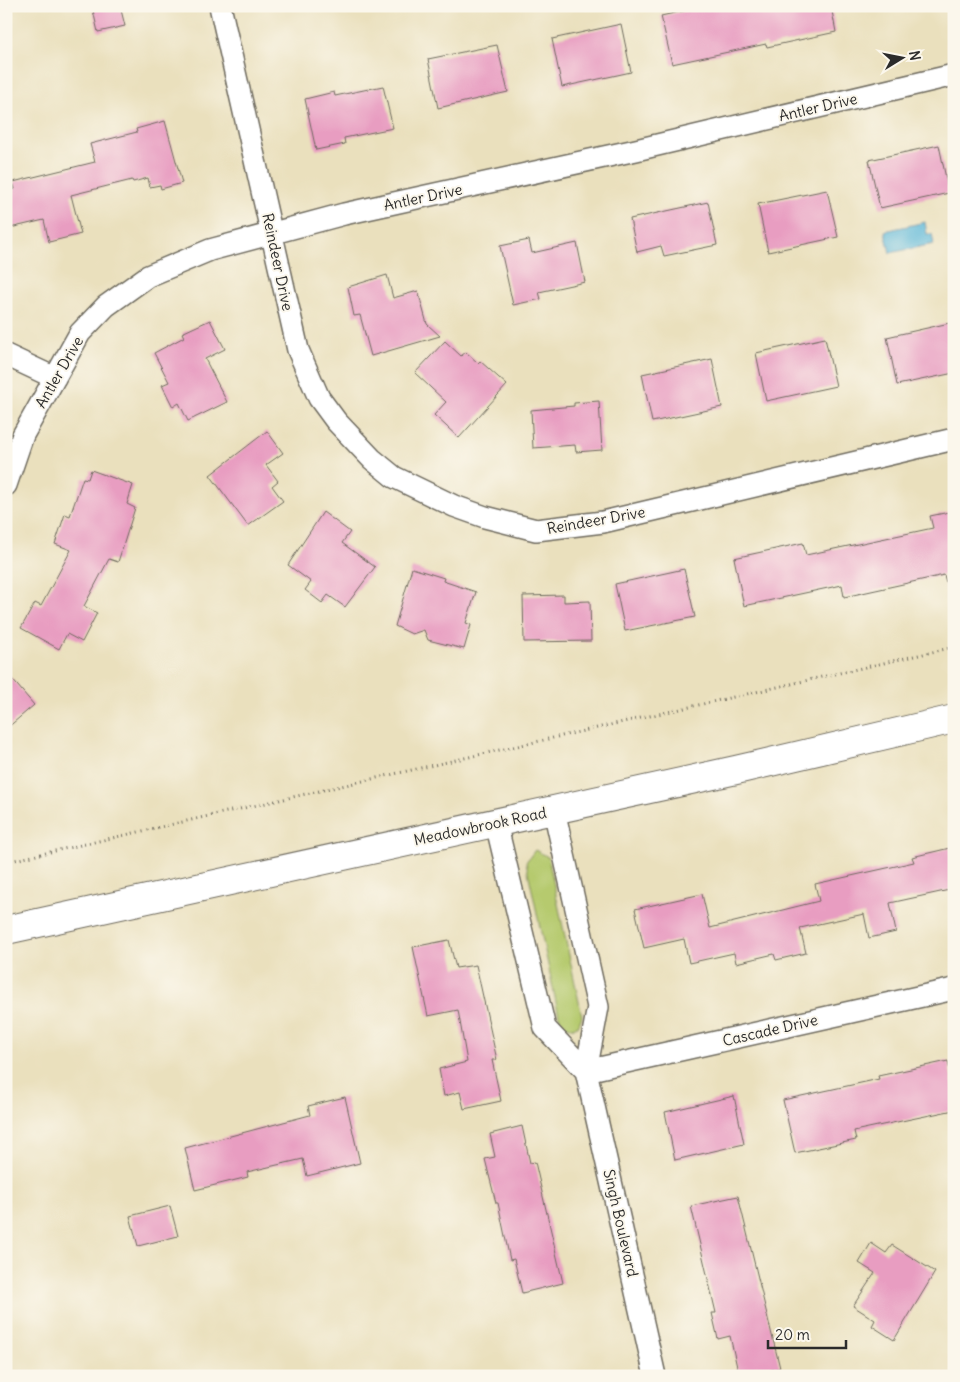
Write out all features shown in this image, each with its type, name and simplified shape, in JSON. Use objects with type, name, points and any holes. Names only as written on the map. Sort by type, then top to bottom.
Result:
[{"type":"street","name":"Reindeer Drive","points":[[220,6],[298,350],[320,398],[336,421],[372,459],[394,477],[454,506],[484,518],[536,530],[603,522],[954,439]]},
{"type":"street","name":"Antler Drive","points":[[6,485],[23,435],[80,333],[106,306],[148,276],[210,250],[344,214],[636,150],[954,75]]},
{"type":"street","points":[[6,355],[54,378]]},
{"type":"street","name":"Meadowbrook Road","points":[[6,930],[496,823],[954,719]]},
{"type":"street","name":"Singh Boulevard","points":[[554,810],[598,1008],[586,1071],[655,1376]]},
{"type":"street","points":[[496,823],[546,1028],[586,1071]]},
{"type":"street","name":"Cascade Drive","points":[[586,1071],[954,989]]},
{"type":"path","points":[[6,862],[954,647]]},
{"type":"green space","points":[[535,850],[548,857],[582,1016],[579,1024],[574,1028],[566,1026],[560,1021],[526,862]]},
{"type":"water","points":[[925,222],[927,234],[932,234],[934,244],[890,253],[885,231]]},
{"type":"building","points":[[92,6],[120,6],[125,26],[98,32]]},
{"type":"building","points":[[706,6],[831,6],[836,32],[767,47],[766,44],[672,64],[661,16]]},
{"type":"building","points":[[621,24],[631,72],[562,87],[552,39]]},
{"type":"building","points":[[497,45],[508,92],[438,108],[428,59]]},
{"type":"building","points":[[383,86],[393,128],[344,138],[345,144],[316,150],[305,99],[334,92],[335,96]]},
{"type":"building","points":[[165,121],[182,183],[161,189],[160,185],[150,187],[148,178],[71,195],[81,234],[49,242],[44,220],[6,229],[6,191],[15,189],[13,182],[95,162],[90,144],[137,132],[136,129]]},
{"type":"building","points":[[939,145],[949,193],[880,208],[869,160]]},
{"type":"building","points":[[827,190],[838,237],[768,252],[758,204]]},
{"type":"building","points":[[708,202],[717,245],[664,256],[661,246],[637,252],[630,219]]},
{"type":"building","points":[[529,240],[532,253],[577,243],[585,282],[539,292],[541,299],[513,305],[500,246]]},
{"type":"building","points":[[387,275],[393,298],[418,291],[427,324],[440,336],[371,356],[360,315],[354,316],[348,287]]},
{"type":"building","points":[[210,320],[225,349],[205,359],[227,402],[188,421],[179,403],[173,407],[162,385],[169,382],[154,353],[184,337],[182,333]]},
{"type":"building","points":[[954,322],[954,373],[897,385],[887,337]]},
{"type":"building","points":[[825,338],[836,386],[766,401],[756,353]]},
{"type":"building","points":[[445,341],[461,356],[466,352],[478,363],[480,361],[507,385],[459,438],[434,415],[446,402],[415,373]]},
{"type":"building","points":[[712,359],[722,407],[652,422],[642,374]]},
{"type":"building","points":[[599,401],[602,450],[576,452],[575,445],[533,448],[531,410],[574,406],[574,403]]},
{"type":"building","points":[[267,431],[283,453],[266,465],[278,481],[272,486],[283,501],[248,526],[210,475]]},
{"type":"building","points":[[91,470],[133,485],[127,504],[135,508],[118,562],[109,559],[84,606],[97,613],[82,642],[67,634],[59,649],[21,628],[35,603],[41,606],[71,550],[55,544],[65,514],[70,516],[83,478],[88,479]]},
{"type":"building","points":[[954,511],[954,581],[946,582],[944,575],[844,597],[842,585],[744,606],[734,558],[803,543],[806,555],[933,528],[930,516]]},
{"type":"building","points":[[323,512],[350,532],[342,543],[375,567],[345,607],[328,595],[322,603],[305,590],[311,582],[288,565]]},
{"type":"building","points":[[412,568],[444,578],[443,581],[476,592],[466,623],[471,625],[464,649],[428,640],[424,630],[412,634],[395,626]]},
{"type":"building","points":[[684,569],[695,617],[625,631],[615,584]]},
{"type":"building","points":[[564,595],[564,602],[590,601],[591,641],[524,642],[523,596]]},
{"type":"building","points":[[6,672],[34,705],[6,729]]},
{"type":"building","points":[[954,847],[954,889],[890,903],[896,932],[869,938],[864,914],[800,928],[806,953],[776,960],[774,954],[736,963],[734,953],[689,963],[684,939],[644,948],[635,909],[702,894],[710,928],[819,901],[815,884],[914,862],[912,857]]},
{"type":"building","points":[[449,940],[456,968],[476,965],[497,1060],[492,1060],[501,1101],[464,1109],[460,1092],[444,1096],[439,1069],[467,1062],[458,1010],[428,1016],[413,947]]},
{"type":"building","points":[[948,1061],[954,1090],[954,1110],[854,1131],[856,1140],[795,1153],[783,1100],[879,1079],[878,1076]]},
{"type":"building","points":[[734,1096],[744,1144],[675,1160],[665,1112]]},
{"type":"building","points":[[345,1097],[360,1163],[307,1176],[303,1159],[247,1172],[248,1177],[195,1190],[185,1148],[310,1115],[308,1106]]},
{"type":"building","points":[[522,1126],[530,1163],[535,1162],[563,1283],[522,1293],[514,1259],[510,1260],[498,1203],[496,1203],[485,1159],[495,1157],[490,1134]]},
{"type":"building","points":[[738,1196],[780,1368],[747,1376],[739,1376],[730,1336],[718,1339],[712,1313],[716,1313],[691,1206]]},
{"type":"building","points":[[170,1206],[178,1236],[138,1246],[130,1216]]},
{"type":"building","points":[[871,1243],[886,1253],[892,1245],[935,1272],[894,1340],[872,1326],[875,1320],[853,1306],[875,1273],[859,1263]]}]
